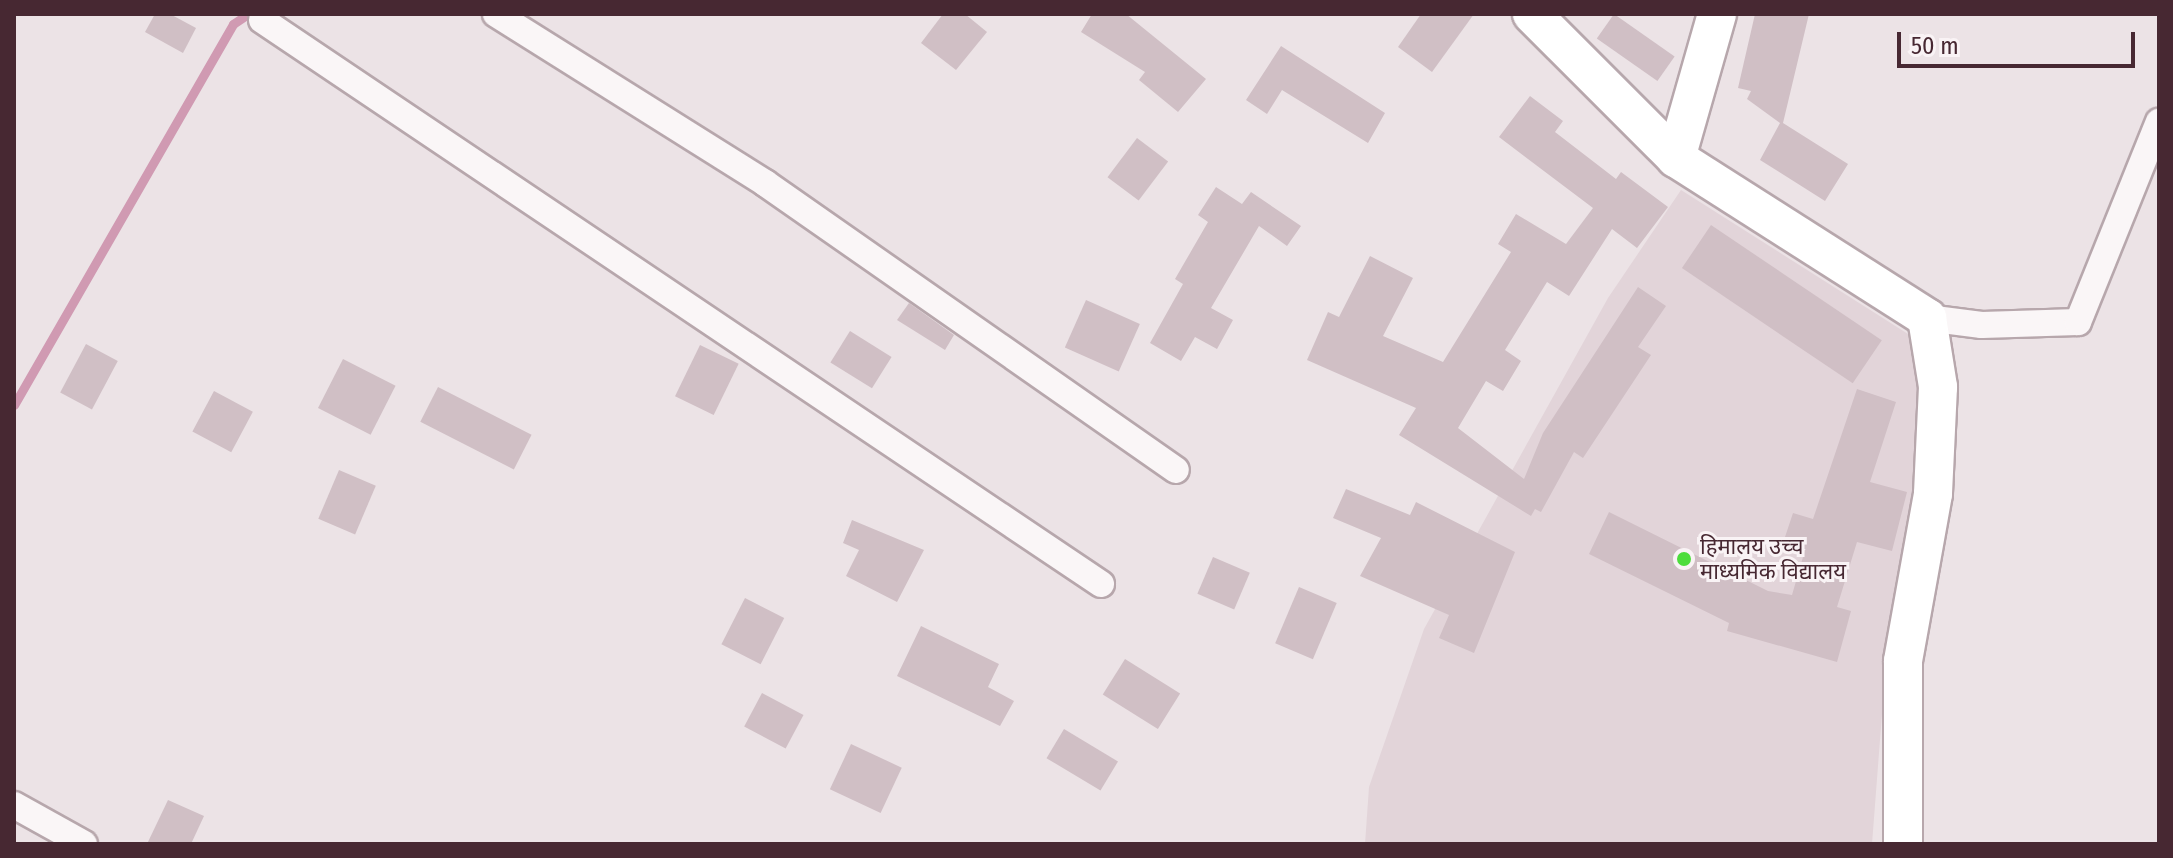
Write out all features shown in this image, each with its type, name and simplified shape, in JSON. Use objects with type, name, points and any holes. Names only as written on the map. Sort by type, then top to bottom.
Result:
[{"type":"street","points":[[496,14],[765,183],[1176,470]]},
{"type":"street","points":[[1532,14],[1676,158],[1927,318],[1982,325],[2078,322],[2159,122]]},
{"type":"street","points":[[1676,158],[1717,14]]},
{"type":"street","points":[[262,20],[1101,584]]},
{"type":"street","points":[[1903,844],[1903,661],[1933,494],[1937,402],[1927,318]]},
{"type":"street","points":[[14,805],[84,844]]},
{"type":"shaded area","name":"हिमालय उच्च माध्यमिक विद्यालय","points":[[1681,190],[1908,334],[1923,393],[1921,489],[1888,636],[1872,844],[1365,844],[1369,787],[1424,629],[1608,298]]},
{"type":"building","points":[[155,14],[170,14],[196,28],[183,53],[145,32]]},
{"type":"building","points":[[943,14],[965,14],[987,32],[956,70],[921,43]]},
{"type":"building","points":[[1092,14],[1126,14],[1206,79],[1178,112],[1139,80],[1145,72],[1081,32]]},
{"type":"building","points":[[1421,14],[1474,14],[1432,72],[1398,47]]},
{"type":"building","points":[[1614,14],[1675,56],[1657,81],[1597,39]]},
{"type":"building","points":[[1755,14],[1809,14],[1783,123],[1848,164],[1825,201],[1760,160],[1780,123],[1747,99],[1751,91],[1738,88]]},
{"type":"building","points":[[1281,46],[1385,113],[1368,143],[1282,90],[1267,114],[1246,100]]},
{"type":"building","points":[[1530,96],[1563,121],[1555,132],[1616,179],[1621,172],[1668,207],[1637,248],[1612,229],[1569,296],[1547,282],[1505,350],[1521,361],[1503,391],[1486,381],[1458,428],[1524,479],[1543,433],[1638,287],[1666,306],[1638,347],[1651,355],[1583,458],[1574,452],[1541,512],[1535,509],[1531,516],[1399,435],[1416,408],[1307,360],[1328,312],[1339,317],[1370,256],[1413,278],[1383,336],[1443,362],[1511,252],[1498,244],[1516,214],[1566,244],[1593,208],[1499,137]]},
{"type":"building","points":[[1137,138],[1168,161],[1139,201],[1108,177]]},
{"type":"building","points":[[1216,187],[1242,204],[1251,192],[1301,226],[1287,246],[1259,226],[1211,308],[1233,320],[1217,349],[1195,337],[1181,361],[1150,343],[1183,284],[1175,279],[1208,222],[1198,215]]},
{"type":"building","points":[[1711,225],[1882,340],[1853,383],[1682,268]]},
{"type":"building","points":[[1086,300],[1140,324],[1119,372],[1065,348]]},
{"type":"building","points":[[909,303],[954,335],[945,350],[897,320]]},
{"type":"building","points":[[850,331],[892,357],[872,388],[830,362]]},
{"type":"building","points":[[86,344],[118,361],[92,409],[60,393]]},
{"type":"building","points":[[700,345],[739,364],[714,415],[675,396]]},
{"type":"building","points":[[343,359],[396,386],[371,435],[318,408]]},
{"type":"building","points":[[438,387],[532,435],[514,469],[420,422]]},
{"type":"building","points":[[1857,389],[1896,402],[1870,482],[1907,492],[1892,551],[1857,542],[1837,607],[1851,611],[1837,662],[1727,631],[1729,623],[1589,554],[1609,512],[1768,591],[1792,595],[1805,550],[1783,543],[1793,513],[1813,519]]},
{"type":"building","points":[[214,391],[253,412],[231,452],[192,432]]},
{"type":"building","points":[[339,470],[376,486],[355,534],[318,519]]},
{"type":"building","points":[[1346,489],[1410,515],[1416,502],[1515,552],[1474,653],[1439,638],[1449,615],[1360,576],[1381,538],[1333,518]]},
{"type":"building","points":[[852,520],[924,550],[897,602],[846,576],[859,550],[843,543]]},
{"type":"building","points":[[1213,557],[1250,573],[1234,609],[1197,594]]},
{"type":"building","points":[[1299,587],[1337,603],[1313,659],[1275,643]]},
{"type":"building","points":[[745,598],[784,618],[761,664],[721,644]]},
{"type":"building","points":[[921,626],[999,664],[988,687],[1014,701],[1000,726],[897,676]]},
{"type":"building","points":[[1125,659],[1180,693],[1158,729],[1103,695]]},
{"type":"building","points":[[762,693],[803,715],[786,749],[744,727]]},
{"type":"building","points":[[1064,729],[1118,761],[1100,791],[1046,758]]},
{"type":"building","points":[[851,744],[902,768],[881,813],[830,789]]},
{"type":"building","points":[[168,800],[204,816],[191,844],[147,844]]},
{"type":"waterway","points":[[14,405],[233,24],[248,14]]},
{"type":"place","name":"हिमालय उच्च माध्यमिक विद्यालय","points":[[1684,559]]}]
